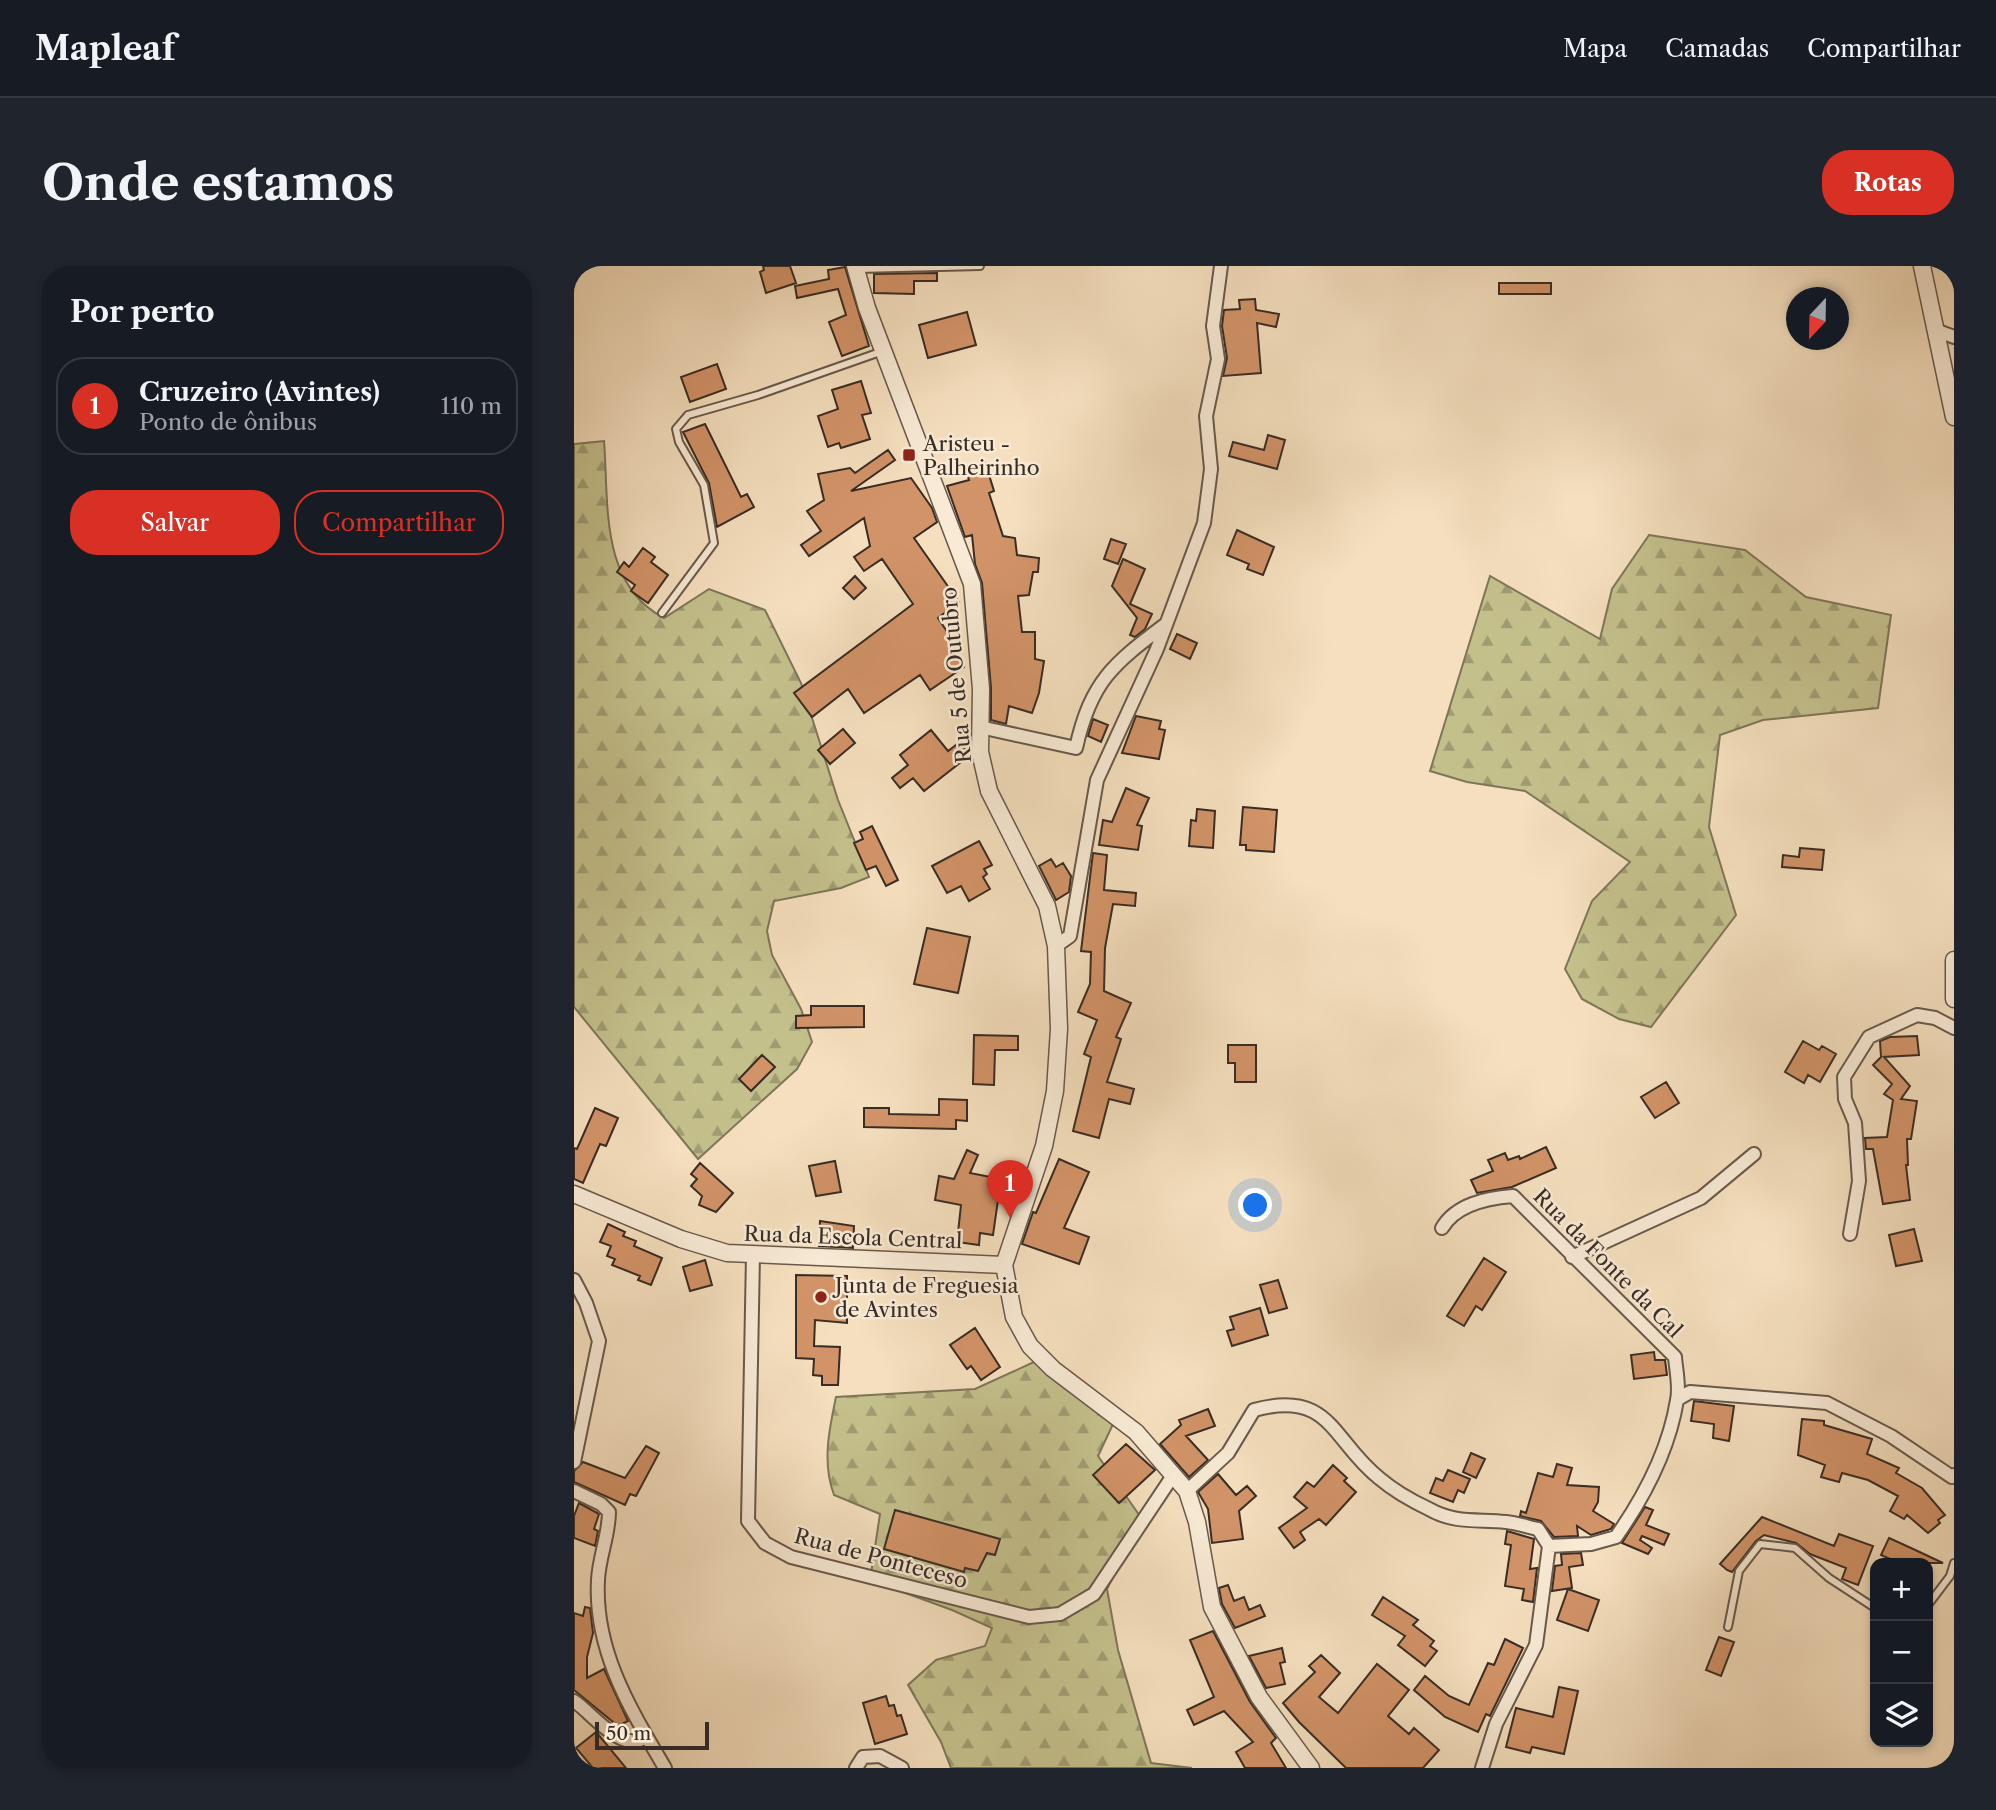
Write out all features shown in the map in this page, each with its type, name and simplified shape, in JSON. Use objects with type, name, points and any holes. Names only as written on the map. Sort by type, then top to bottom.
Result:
[{"type":"street","points":[[1922,266],[1938,331],[1954,417]]},
{"type":"street","name":"Rua 5 de Outubro","points":[[856,267],[867,308],[972,584],[981,690],[980,752],[989,791],[1046,906],[1056,946],[1059,1029],[1055,1091],[1044,1146],[1004,1265],[1005,1285],[1014,1317],[1030,1346],[1053,1369],[1136,1432],[1187,1491],[1197,1522],[1212,1607],[1259,1697],[1311,1768]]},
{"type":"street","points":[[1056,946],[1070,936],[1097,780],[1166,624],[1204,523],[1211,469],[1206,416],[1218,359],[1213,326],[1219,267]]},
{"type":"street","points":[[1938,331],[1954,337]]},
{"type":"street","points":[[980,727],[1076,748],[1093,693],[1111,667],[1166,624]]},
{"type":"street","points":[[1954,960],[1954,999]]},
{"type":"street","points":[[1850,1234],[1859,1181],[1855,1124],[1845,1099],[1844,1077],[1869,1037],[1917,1015],[1935,1018],[1954,1028]]},
{"type":"street","points":[[1572,1257],[1701,1198],[1754,1154]]},
{"type":"street","name":"Rua da Escola Central","points":[[574,1194],[681,1239],[727,1252],[1004,1265]]},
{"type":"street","name":"Rua da Fonte da Cal","points":[[1442,1228],[1450,1214],[1461,1209],[1492,1198],[1514,1196],[1572,1257],[1675,1357],[1678,1399]]},
{"type":"street","name":"Rua de Ponteceso","points":[[753,1255],[748,1521],[765,1543],[790,1558],[1029,1617],[1060,1614],[1094,1594],[1174,1474]]},
{"type":"street","name":"Rua da Escola Central","points":[[973,1262],[1005,1285]]},
{"type":"street","points":[[574,1280],[586,1303],[599,1340],[574,1462]]},
{"type":"street","points":[[1549,1546],[1591,1544],[1616,1537],[1639,1504],[1659,1462],[1678,1399],[1690,1392],[1827,1403],[1891,1436],[1953,1479]]},
{"type":"street","points":[[1187,1491],[1228,1453],[1254,1410],[1271,1405],[1296,1406],[1327,1419],[1378,1478],[1430,1511],[1462,1522],[1507,1522],[1538,1530],[1549,1546],[1536,1645],[1496,1724],[1482,1768]]},
{"type":"street","points":[[574,1491],[601,1504],[609,1512],[598,1579],[601,1639],[644,1738],[665,1768]]},
{"type":"street","points":[[574,1701],[616,1735],[629,1741],[644,1738]]},
{"type":"street","points":[[856,1768],[863,1757],[880,1756],[902,1768]]},
{"type":"lane","points":[[856,267],[981,266]]},
{"type":"lane","points":[[662,613],[714,543],[704,485],[679,442],[676,429],[688,415],[758,395],[885,350]]},
{"type":"lane","points":[[1728,1627],[1739,1571],[1760,1544],[1795,1548],[1829,1578],[1870,1605]]},
{"type":"lane","points":[[1933,1599],[1951,1576],[1954,1563]]},
{"type":"green space","points":[[604,441],[612,540],[628,585],[643,603],[664,618],[709,589],[765,610],[801,683],[838,800],[869,877],[841,888],[774,901],[767,931],[772,955],[801,1009],[812,1042],[797,1069],[698,1159],[574,1007],[574,444]]},
{"type":"green space","points":[[1649,535],[1745,550],[1806,597],[1891,615],[1878,708],[1763,720],[1720,735],[1709,827],[1736,915],[1651,1027],[1619,1019],[1582,999],[1565,969],[1592,901],[1630,862],[1525,791],[1467,782],[1430,771],[1490,576],[1600,639],[1612,589]]},
{"type":"green space","points":[[1034,1362],[1114,1422],[1098,1456],[1142,1519],[1107,1589],[1118,1650],[1151,1763],[1192,1768],[951,1768],[941,1742],[908,1685],[936,1660],[985,1646],[992,1628],[952,1610],[870,1580],[880,1514],[834,1495],[828,1459],[829,1434],[836,1397],[975,1389]]},
{"type":"building","points":[[763,266],[790,266],[796,283],[766,293],[760,272],[764,270]]},
{"type":"building","points":[[845,267],[869,346],[842,356],[829,322],[846,315],[838,289],[797,298],[795,286],[829,279],[828,270]]},
{"type":"building","points":[[937,273],[937,281],[914,281],[914,294],[874,293],[874,274]]},
{"type":"building","points":[[1499,283],[1551,283],[1551,294],[1499,294]]},
{"type":"building","points":[[1255,299],[1256,310],[1279,314],[1276,327],[1257,323],[1261,373],[1223,376],[1227,358],[1222,326],[1224,310],[1240,309],[1239,300]]},
{"type":"building","points":[[967,312],[976,345],[928,358],[919,325]]},
{"type":"building","points":[[717,364],[726,389],[690,402],[681,377]]},
{"type":"building","points":[[861,381],[871,413],[862,415],[870,439],[841,448],[839,443],[828,447],[818,416],[838,409],[832,390]]},
{"type":"building","points":[[705,424],[741,497],[747,494],[754,507],[717,527],[709,483],[683,432]]},
{"type":"building","points":[[1268,435],[1285,440],[1277,469],[1229,456],[1233,442],[1264,450]]},
{"type":"building","points":[[888,450],[895,460],[851,491],[911,478],[932,508],[937,522],[914,538],[959,602],[938,618],[958,648],[954,651],[964,667],[930,690],[920,675],[864,713],[848,689],[812,717],[794,693],[913,604],[882,559],[864,571],[854,557],[870,546],[864,518],[809,556],[801,545],[821,531],[807,511],[824,500],[818,474],[850,468],[855,473]]},
{"type":"building","points":[[985,462],[994,491],[989,493],[1003,536],[1015,538],[1017,555],[1039,558],[1038,572],[1033,572],[1029,595],[1018,596],[1022,632],[1035,632],[1035,659],[1044,661],[1039,693],[1032,713],[1009,706],[1006,724],[991,720],[982,583],[975,564],[972,535],[965,537],[947,486],[969,480],[965,468]]},
{"type":"building","points":[[1237,530],[1274,547],[1263,575],[1247,569],[1249,564],[1227,555]]},
{"type":"building","points":[[1111,539],[1126,544],[1118,564],[1104,559]]},
{"type":"building","points":[[643,548],[655,557],[651,562],[668,575],[648,603],[631,591],[635,585],[617,572],[624,562],[629,567]]},
{"type":"building","points":[[1123,559],[1145,569],[1130,604],[1152,614],[1145,629],[1135,637],[1130,635],[1137,618],[1112,586]]},
{"type":"building","points":[[855,576],[866,588],[854,599],[843,588]]},
{"type":"building","points":[[1177,634],[1197,643],[1190,659],[1170,649]]},
{"type":"building","points":[[1136,716],[1161,721],[1159,729],[1165,730],[1159,759],[1122,753]]},
{"type":"building","points":[[1093,719],[1108,725],[1101,742],[1088,736]]},
{"type":"building","points":[[843,729],[855,743],[830,764],[818,750]]},
{"type":"building","points":[[931,730],[948,751],[960,742],[970,755],[924,791],[913,778],[900,788],[892,778],[908,765],[900,755]]},
{"type":"building","points":[[1126,788],[1149,798],[1137,825],[1142,826],[1138,850],[1099,845],[1103,820],[1112,822]]},
{"type":"building","points":[[1243,807],[1277,810],[1274,852],[1246,850],[1246,845],[1240,845]]},
{"type":"building","points":[[1197,809],[1215,811],[1213,848],[1189,846],[1191,820],[1196,821]]},
{"type":"building","points":[[872,826],[898,880],[886,886],[876,866],[866,870],[854,843],[863,839],[860,832]]},
{"type":"building","points":[[979,841],[992,865],[984,869],[987,874],[983,877],[990,889],[969,901],[961,886],[947,893],[932,866]]},
{"type":"building","points":[[1800,848],[1824,850],[1822,870],[1782,867],[1783,855],[1799,857]]},
{"type":"building","points":[[1093,853],[1107,855],[1104,890],[1136,893],[1135,906],[1113,904],[1105,948],[1104,991],[1131,1003],[1116,1037],[1121,1039],[1107,1082],[1134,1089],[1130,1104],[1109,1099],[1099,1138],[1073,1131],[1091,1057],[1084,1054],[1097,1020],[1078,1012],[1090,984],[1091,952],[1081,951]]},
{"type":"building","points":[[1051,859],[1056,867],[1063,863],[1071,876],[1069,892],[1056,900],[1039,866]]},
{"type":"building","points":[[927,928],[970,937],[958,993],[914,984]]},
{"type":"building","points":[[811,1006],[864,1006],[864,1027],[796,1028],[796,1016],[811,1015]]},
{"type":"building","points":[[974,1035],[1018,1036],[1018,1050],[995,1050],[994,1085],[973,1084]]},
{"type":"building","points":[[1917,1036],[1919,1055],[1884,1057],[1910,1086],[1901,1099],[1917,1101],[1911,1139],[1907,1139],[1906,1165],[1910,1200],[1883,1204],[1873,1149],[1866,1149],[1865,1138],[1887,1137],[1893,1100],[1884,1094],[1892,1084],[1873,1065],[1881,1057],[1880,1041],[1890,1037]]},
{"type":"building","points":[[1803,1041],[1819,1050],[1822,1046],[1836,1054],[1820,1082],[1808,1075],[1804,1083],[1785,1072]]},
{"type":"building","points":[[1228,1045],[1256,1045],[1256,1082],[1235,1082],[1235,1063],[1228,1063]]},
{"type":"building","points":[[762,1055],[775,1067],[751,1091],[739,1079]]},
{"type":"building","points":[[1666,1082],[1679,1103],[1655,1118],[1641,1097]]},
{"type":"building","points":[[939,1099],[967,1100],[967,1121],[956,1120],[956,1129],[864,1127],[864,1108],[889,1108],[889,1114],[939,1115]]},
{"type":"building","points":[[595,1108],[618,1118],[606,1146],[600,1144],[583,1183],[574,1179],[574,1148],[577,1149]]},
{"type":"building","points":[[1546,1147],[1556,1168],[1512,1187],[1477,1193],[1471,1180],[1493,1171],[1488,1160],[1505,1153],[1508,1160],[1519,1156],[1520,1159]]},
{"type":"building","points":[[967,1150],[978,1155],[970,1173],[1001,1179],[993,1235],[980,1233],[979,1245],[957,1242],[961,1205],[935,1200],[939,1176],[954,1179]]},
{"type":"building","points":[[1059,1159],[1089,1172],[1064,1228],[1089,1237],[1079,1264],[1022,1244],[1033,1212],[1036,1213]]},
{"type":"building","points":[[835,1161],[841,1192],[816,1196],[809,1166]]},
{"type":"building","points":[[700,1163],[733,1193],[716,1212],[699,1205],[702,1196],[691,1186],[697,1179],[691,1174]]},
{"type":"building","points":[[820,1221],[854,1226],[853,1248],[819,1246]]},
{"type":"building","points":[[608,1224],[625,1232],[623,1236],[636,1241],[634,1246],[662,1258],[651,1285],[638,1280],[640,1276],[612,1265],[615,1259],[607,1256],[611,1246],[600,1242]]},
{"type":"building","points":[[1914,1229],[1922,1261],[1896,1266],[1889,1235]]},
{"type":"building","points":[[1484,1258],[1506,1272],[1482,1310],[1476,1306],[1464,1326],[1447,1316]]},
{"type":"building","points":[[705,1260],[712,1285],[690,1291],[683,1267]]},
{"type":"building","points":[[796,1275],[847,1276],[847,1323],[815,1320],[814,1346],[840,1347],[838,1385],[822,1385],[822,1376],[813,1375],[814,1359],[796,1358]]},
{"type":"building","points":[[1278,1280],[1287,1308],[1269,1313],[1260,1285]]},
{"type":"building","points":[[1260,1308],[1268,1335],[1232,1346],[1227,1331],[1234,1329],[1230,1317]]},
{"type":"building","points":[[975,1328],[1000,1367],[981,1380],[971,1366],[967,1369],[950,1345]]},
{"type":"building","points":[[1654,1352],[1655,1360],[1665,1360],[1667,1375],[1634,1379],[1631,1355]]},
{"type":"building","points":[[1694,1401],[1734,1406],[1729,1441],[1713,1438],[1714,1424],[1691,1421]]},
{"type":"building","points":[[1208,1409],[1215,1426],[1186,1436],[1208,1460],[1189,1477],[1160,1444],[1181,1425],[1179,1420]]},
{"type":"building","points":[[1802,1419],[1824,1421],[1824,1425],[1872,1439],[1867,1454],[1899,1468],[1896,1473],[1922,1488],[1945,1515],[1938,1520],[1940,1523],[1928,1533],[1907,1515],[1904,1519],[1890,1511],[1898,1496],[1868,1480],[1842,1473],[1839,1482],[1821,1477],[1825,1465],[1798,1455]]},
{"type":"building","points":[[1126,1444],[1155,1470],[1119,1503],[1093,1475]]},
{"type":"building","points":[[646,1446],[659,1453],[636,1496],[630,1494],[625,1505],[574,1482],[574,1471],[583,1462],[625,1478]]},
{"type":"building","points":[[1471,1453],[1485,1459],[1476,1478],[1463,1472]]},
{"type":"building","points":[[1557,1464],[1572,1468],[1567,1485],[1599,1487],[1598,1502],[1593,1511],[1614,1524],[1611,1529],[1591,1535],[1577,1526],[1578,1536],[1554,1537],[1541,1521],[1520,1516],[1521,1511],[1526,1513],[1538,1473],[1553,1477]]},
{"type":"building","points":[[1333,1465],[1347,1478],[1344,1481],[1356,1492],[1326,1525],[1319,1519],[1300,1532],[1305,1540],[1294,1548],[1279,1528],[1307,1508],[1294,1497],[1307,1482],[1314,1487]]},
{"type":"building","points":[[1448,1470],[1470,1479],[1464,1493],[1458,1490],[1453,1502],[1430,1493],[1436,1478],[1443,1481]]},
{"type":"building","points":[[1218,1474],[1236,1495],[1247,1486],[1256,1496],[1239,1511],[1243,1539],[1212,1543],[1208,1509],[1198,1492]]},
{"type":"building","points":[[579,1503],[599,1514],[594,1529],[598,1531],[595,1546],[574,1538],[574,1516]]},
{"type":"building","points":[[1645,1507],[1653,1510],[1646,1525],[1669,1534],[1664,1545],[1642,1536],[1640,1540],[1652,1548],[1648,1554],[1622,1543]]},
{"type":"building","points":[[895,1510],[1000,1539],[995,1555],[987,1553],[978,1571],[965,1568],[964,1572],[884,1549]]},
{"type":"building","points":[[1762,1517],[1834,1546],[1839,1534],[1873,1546],[1858,1585],[1842,1579],[1846,1568],[1810,1554],[1796,1543],[1764,1535],[1756,1541],[1732,1572],[1727,1570],[1720,1564]]},
{"type":"building","points":[[1507,1531],[1534,1539],[1530,1569],[1537,1568],[1533,1602],[1522,1600],[1524,1589],[1505,1586],[1511,1545],[1505,1544]]},
{"type":"building","points":[[1889,1538],[1932,1558],[1888,1558],[1881,1555]]},
{"type":"building","points":[[1581,1553],[1583,1565],[1569,1567],[1572,1588],[1552,1591],[1555,1566],[1562,1565],[1561,1554]]},
{"type":"building","points":[[1228,1585],[1234,1601],[1244,1597],[1249,1610],[1260,1605],[1265,1616],[1235,1628],[1222,1604],[1219,1588]]},
{"type":"building","points":[[1568,1589],[1599,1600],[1588,1631],[1557,1620]]},
{"type":"building","points":[[1383,1597],[1418,1620],[1413,1625],[1434,1641],[1430,1646],[1437,1651],[1425,1666],[1398,1645],[1405,1636],[1372,1615]]},
{"type":"building","points":[[585,1607],[590,1608],[593,1633],[587,1657],[587,1678],[604,1669],[628,1721],[618,1726],[574,1690],[574,1613],[583,1616]]},
{"type":"building","points":[[1213,1631],[1250,1702],[1276,1738],[1271,1743],[1286,1768],[1245,1768],[1236,1752],[1253,1742],[1224,1711],[1194,1725],[1187,1710],[1214,1697],[1190,1640]]},
{"type":"building","points":[[1719,1637],[1734,1642],[1721,1676],[1706,1670]]},
{"type":"building","points":[[1505,1639],[1523,1648],[1490,1716],[1486,1714],[1478,1732],[1445,1717],[1414,1690],[1425,1676],[1449,1696],[1469,1705],[1488,1663],[1494,1665]]},
{"type":"building","points":[[1282,1648],[1285,1662],[1280,1663],[1285,1684],[1266,1688],[1249,1656]]},
{"type":"building","points":[[1321,1655],[1340,1673],[1319,1697],[1338,1713],[1377,1664],[1409,1690],[1388,1716],[1409,1734],[1414,1728],[1439,1750],[1423,1768],[1346,1768],[1299,1722],[1283,1703],[1315,1672],[1309,1666]]},
{"type":"building","points":[[1559,1687],[1578,1691],[1564,1754],[1532,1747],[1530,1753],[1506,1747],[1516,1708],[1553,1717]]},
{"type":"building","points":[[886,1696],[889,1706],[894,1705],[897,1716],[901,1715],[907,1734],[875,1744],[863,1703]]},
{"type":"building","points":[[596,1732],[626,1768],[593,1768],[576,1748]]},
{"type":"place","name":"Aristeu - Palheirinho","points":[[909,455]]},
{"type":"place","name":"Cruzeiro (Avintes)","points":[[1010,1218]]},
{"type":"place","name":"Junta de Freguesia de Avintes","points":[[821,1297]]}]
